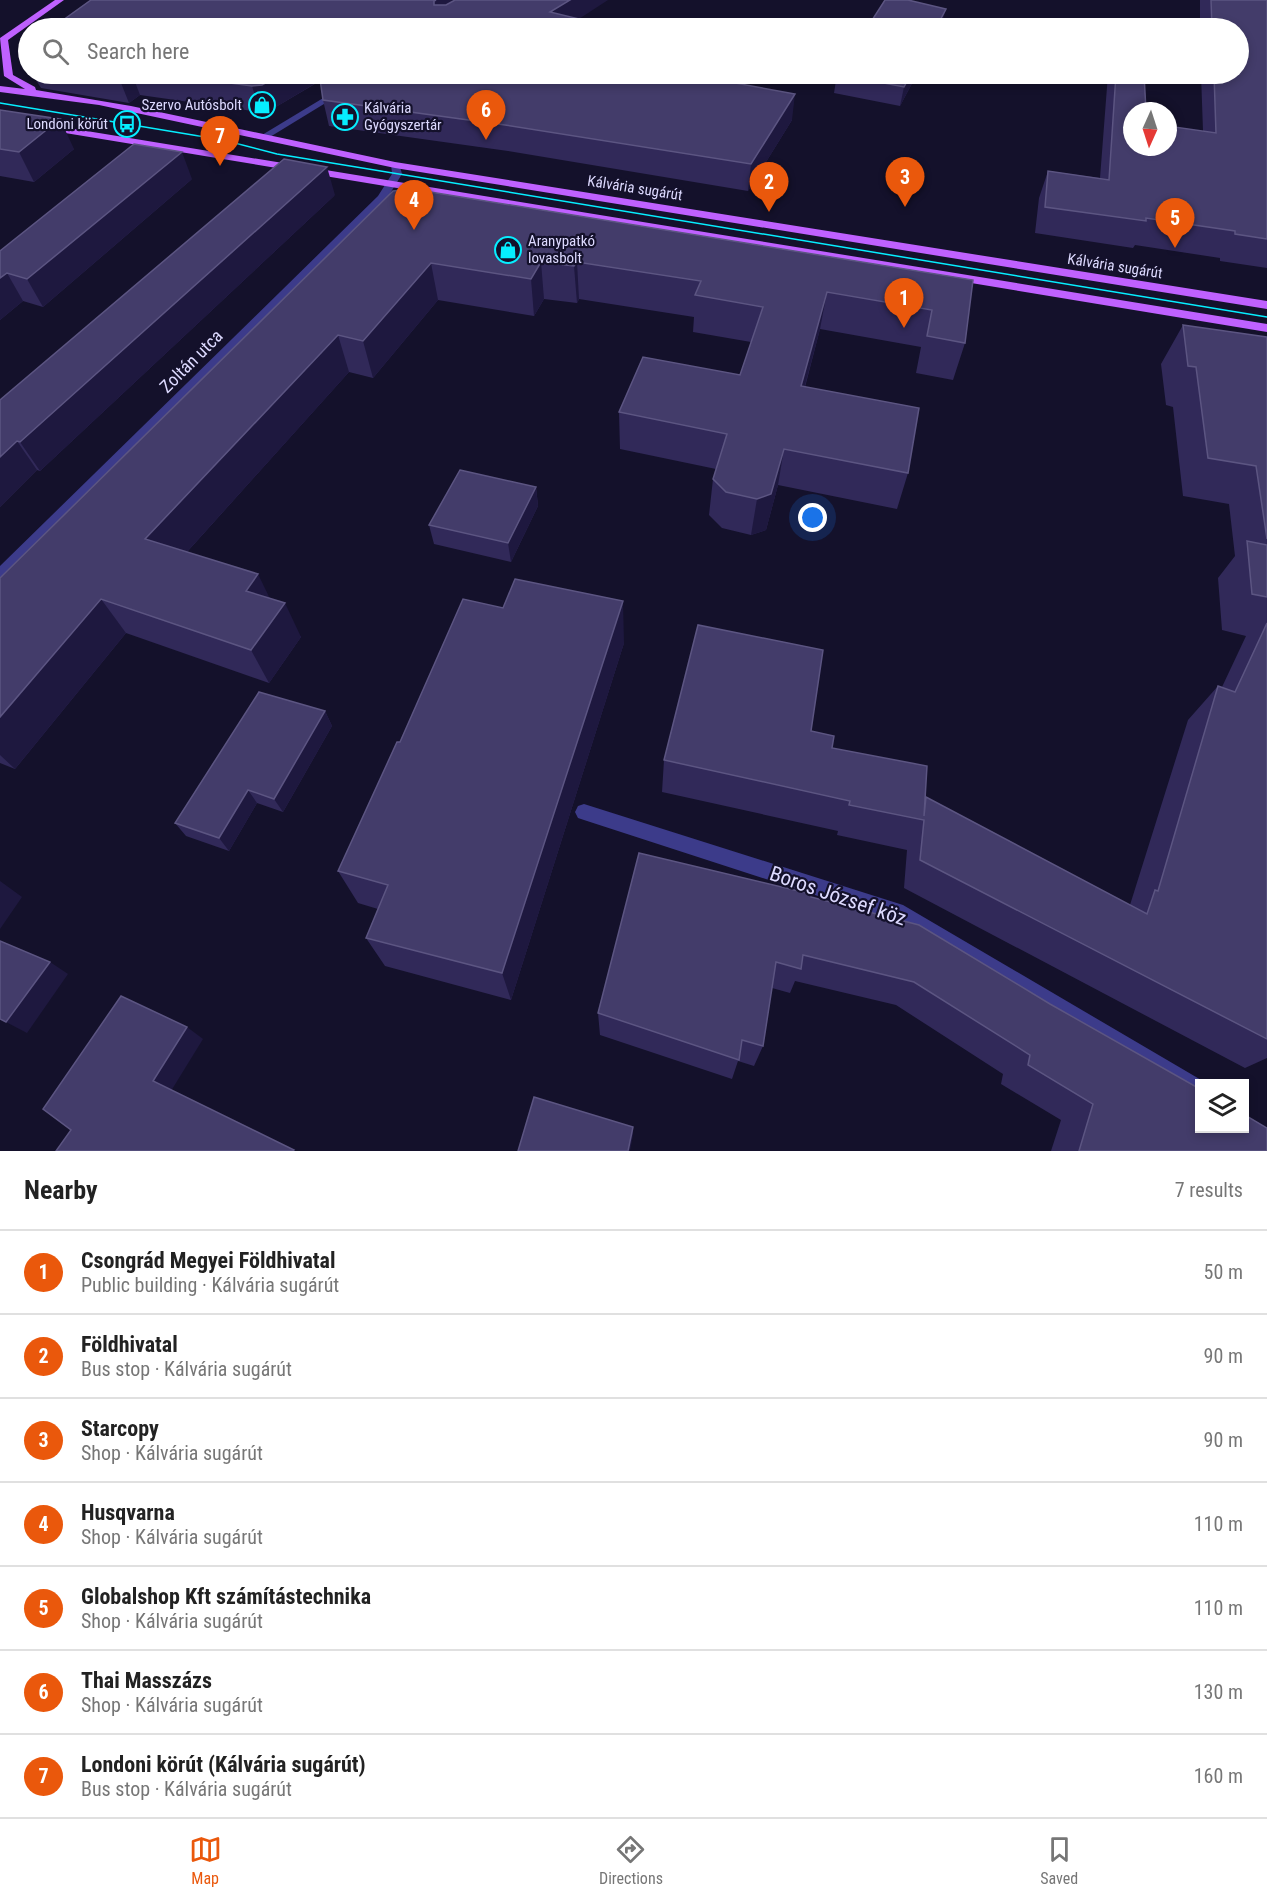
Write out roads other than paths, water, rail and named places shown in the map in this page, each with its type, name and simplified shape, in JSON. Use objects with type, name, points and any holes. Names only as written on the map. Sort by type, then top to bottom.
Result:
[{"type":"main road","points":[[35,18],[60,0]]},
{"type":"main road","points":[[18,30],[2,41],[9,76],[18,82]]},
{"type":"main road","points":[[21,84],[44,93]]},
{"type":"main road","name":"Kálvária sugárút","points":[[0,89],[44,93],[167,115],[262,138],[395,165],[1267,305]]},
{"type":"main road","name":"Kálvária sugárút","points":[[38,126],[1267,328]]},
{"type":"street","points":[[262,138],[352,84]]},
{"type":"street","name":"Zoltán utca","points":[[0,575],[373,206],[397,174],[395,165]]},
{"type":"street","name":"Boros József köz","points":[[584,812],[896,912],[1195,1086]]},
{"type":"tram line","points":[[0,103],[223,140],[277,154],[1267,317]]},
{"type":"place","name":"Szervo Autósbolt","points":[[262,105]]},
{"type":"place","name":"Kálvária Gyógyszertár","points":[[345,117]]},
{"type":"place","name":"Londoni körút","points":[[127,124]]},
{"type":"place","name":"Thai Masszázs","points":[[486,140]]},
{"type":"place","name":"Londoni körút (Kálvária sugárút)","points":[[220,166]]},
{"type":"place","name":"Starcopy","points":[[905,207]]},
{"type":"place","name":"Földhivatal","points":[[769,212]]},
{"type":"place","name":"Husqvarna","points":[[414,230]]},
{"type":"place","name":"Globalshop Kft számítástechnika","points":[[1175,248]]},
{"type":"place","name":"Aranypatkó lovasbolt","points":[[508,250]]},
{"type":"place","name":"Csongrád Megyei Földhivatal","points":[[904,328]]}]
